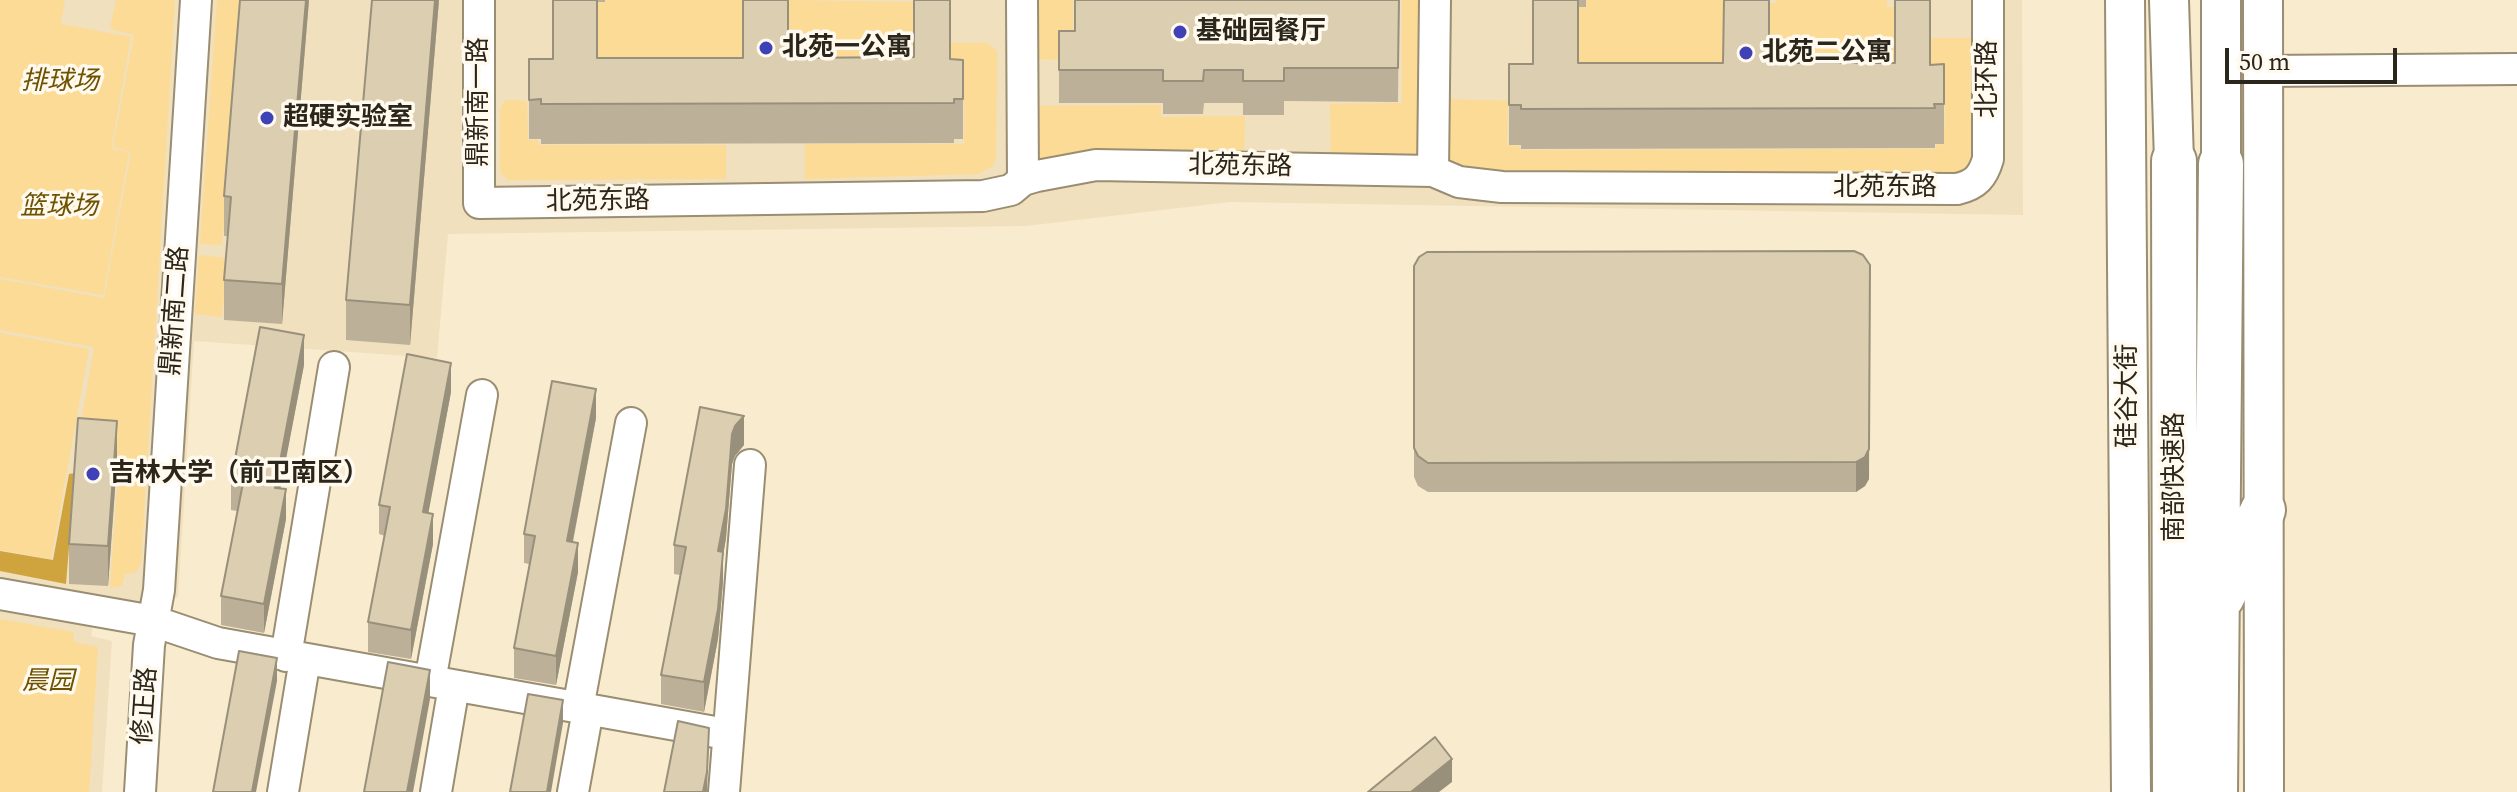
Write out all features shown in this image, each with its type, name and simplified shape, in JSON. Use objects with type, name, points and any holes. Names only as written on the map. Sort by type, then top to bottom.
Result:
[{"type":"highway","name":"南部快速路","points":[[2174,140],[2175,792]]},
{"type":"highway","name":"南部快速路","points":[[2215,792],[2221,164]]},
{"type":"highway","points":[[2216,610],[2263,510]]},
{"type":"main road","name":"硅谷大街","points":[[2125,0],[2131,792]]},
{"type":"main road","points":[[2138,0],[2170,37]]},
{"type":"main road","points":[[2126,173],[2174,140],[2169,0]]},
{"type":"main road","points":[[2221,0],[2221,164]]},
{"type":"main road","points":[[2263,0],[2264,792]]},
{"type":"street","name":"鼎新南二路","points":[[153,621],[159,590],[196,0]]},
{"type":"street","name":"鼎新南一路","points":[[479,0],[479,203]]},
{"type":"street","points":[[1022,0],[1023,180]]},
{"type":"street","points":[[1433,171],[1435,0]]},
{"type":"street","name":"北环路","points":[[1988,0],[1988,159]]},
{"type":"street","points":[[2263,71],[2517,69]]},
{"type":"street","name":"北苑东路","points":[[479,203],[983,196],[1011,190],[1023,180],[1096,165],[1433,171],[1459,182],[1502,187],[1957,189],[1976,181],[1984,173],[1988,159]]},
{"type":"street","points":[[283,792],[296,657],[334,367]]},
{"type":"street","points":[[436,792],[442,684],[482,395]]},
{"type":"street","points":[[573,792],[583,709],[631,423]]},
{"type":"street","points":[[724,792],[726,734],[750,465]]},
{"type":"street","points":[[0,594],[153,621],[218,643],[726,734]]},
{"type":"street","name":"修正路","points":[[140,792],[153,621]]},
{"type":"shaded area","name":"吉林大学（前卫南区）","points":[[0,0],[2022,0],[2023,215],[1230,202],[1026,226],[448,234],[437,358],[194,341],[178,598],[145,591],[143,601],[137,605],[98,598],[91,636],[112,641],[102,792],[0,792]]},
{"type":"shaded area","points":[[75,473],[66,584],[0,571],[0,551],[53,560],[69,474]]},
{"type":"green space","points":[[0,0],[65,0],[61,24],[131,37],[111,149],[129,152],[103,295],[0,277]]},
{"type":"green space","points":[[116,0],[175,0],[141,564],[136,572],[125,574],[122,586],[110,588],[119,460],[76,454],[94,347],[0,330],[0,279],[104,298],[131,152],[113,147],[134,35],[110,29]]},
{"type":"green space","points":[[217,0],[242,0],[222,245],[200,244]]},
{"type":"green space","points":[[743,0],[743,82],[597,80],[598,2]]},
{"type":"green space","points":[[788,0],[915,2],[914,81],[779,84]]},
{"type":"green space","points":[[1035,0],[1073,0],[1073,60],[1037,59]]},
{"type":"green space","points":[[1402,0],[1420,0],[1417,154],[1415,157],[1331,159],[1330,104],[1402,103]]},
{"type":"green space","points":[[1585,0],[1724,0],[1724,87],[1561,86],[1578,7],[1585,7]]},
{"type":"green space","points":[[1776,0],[1887,0],[1887,7],[1895,7],[1895,85],[1768,89],[1769,3],[1776,3]]},
{"type":"green space","points":[[1931,38],[1978,38],[1977,153],[1968,169],[1961,174],[1503,175],[1446,167],[1446,99],[1508,101],[1507,145],[1520,146],[1521,150],[1936,149],[1936,145],[1944,144],[1945,103],[1923,103],[1931,87]]},
{"type":"green space","points":[[951,43],[987,43],[997,51],[996,157],[993,166],[979,174],[805,179],[805,144],[964,144],[964,98],[942,98],[951,82]]},
{"type":"green space","points":[[506,100],[527,101],[528,140],[538,140],[539,145],[726,145],[726,179],[508,180],[500,172],[500,108]]},
{"type":"green space","points":[[1161,105],[1161,117],[1245,116],[1244,156],[1036,164],[1034,106]]},
{"type":"green space","points":[[199,255],[227,258],[222,317],[195,314]]},
{"type":"green space","points":[[0,333],[89,349],[51,559],[0,550]]},
{"type":"green space","name":"晨园","points":[[0,619],[73,632],[74,642],[98,647],[89,792],[0,792]]},
{"type":"building","name":"超硬实验室","points":[[240,0],[306,0],[282,284],[224,280],[231,197],[224,196]]},
{"type":"building","points":[[372,0],[435,0],[410,305],[346,300]]},
{"type":"building","points":[[553,0],[597,0],[597,58],[743,58],[743,0],[788,0],[788,58],[914,57],[914,0],[950,0],[950,59],[963,60],[963,99],[954,99],[954,103],[541,104],[541,99],[529,100],[529,59],[553,59]]},
{"type":"building","name":"基础园餐厅","points":[[1075,0],[1399,0],[1398,68],[1284,68],[1284,81],[1243,81],[1243,70],[1204,70],[1203,81],[1163,81],[1163,70],[1059,70],[1059,31],[1075,31]]},
{"type":"building","points":[[1533,0],[1578,0],[1578,63],[1723,63],[1724,0],[1769,0],[1769,63],[1895,63],[1895,0],[1930,0],[1930,65],[1944,64],[1944,104],[1934,104],[1935,108],[1521,109],[1521,105],[1509,105],[1509,64],[1533,64]]},
{"type":"building","points":[[1854,251],[1863,255],[1870,265],[1869,449],[1865,457],[1856,462],[1428,463],[1418,456],[1414,448],[1414,266],[1419,257],[1427,252]]},
{"type":"building","points":[[260,327],[304,335],[275,488],[286,489],[264,604],[221,596],[243,483],[231,480]]},
{"type":"building","points":[[407,354],[451,363],[423,512],[433,514],[411,630],[368,622],[390,507],[379,505]]},
{"type":"building","points":[[552,381],[596,389],[567,541],[578,543],[556,656],[514,648],[535,536],[524,534]]},
{"type":"building","points":[[700,407],[744,416],[732,434],[726,509],[718,551],[723,552],[718,609],[704,682],[661,675],[686,547],[674,545]]},
{"type":"building","points":[[78,418],[117,421],[108,546],[69,544]]},
{"type":"building","points":[[239,651],[277,658],[252,792],[213,792]]},
{"type":"building","points":[[388,662],[430,670],[407,792],[364,792]]},
{"type":"building","points":[[528,694],[563,700],[547,792],[510,792]]},
{"type":"building","points":[[678,721],[709,728],[703,792],[664,792]]},
{"type":"building","points":[[1435,737],[1452,759],[1411,792],[1368,792]]},
{"type":"place","name":"基础园餐厅","points":[[1180,32]]},
{"type":"place","name":"北苑一公寓","points":[[766,48]]},
{"type":"place","name":"北苑二公寓","points":[[1746,53]]},
{"type":"place","name":"超硬实验室","points":[[267,118]]},
{"type":"place","name":"吉林大学（前卫南区）","points":[[93,474]]},
{"type":"park label","name":"排球场","points":[[60,82]]},
{"type":"park label","name":"篮球场","points":[[59,207]]}]
